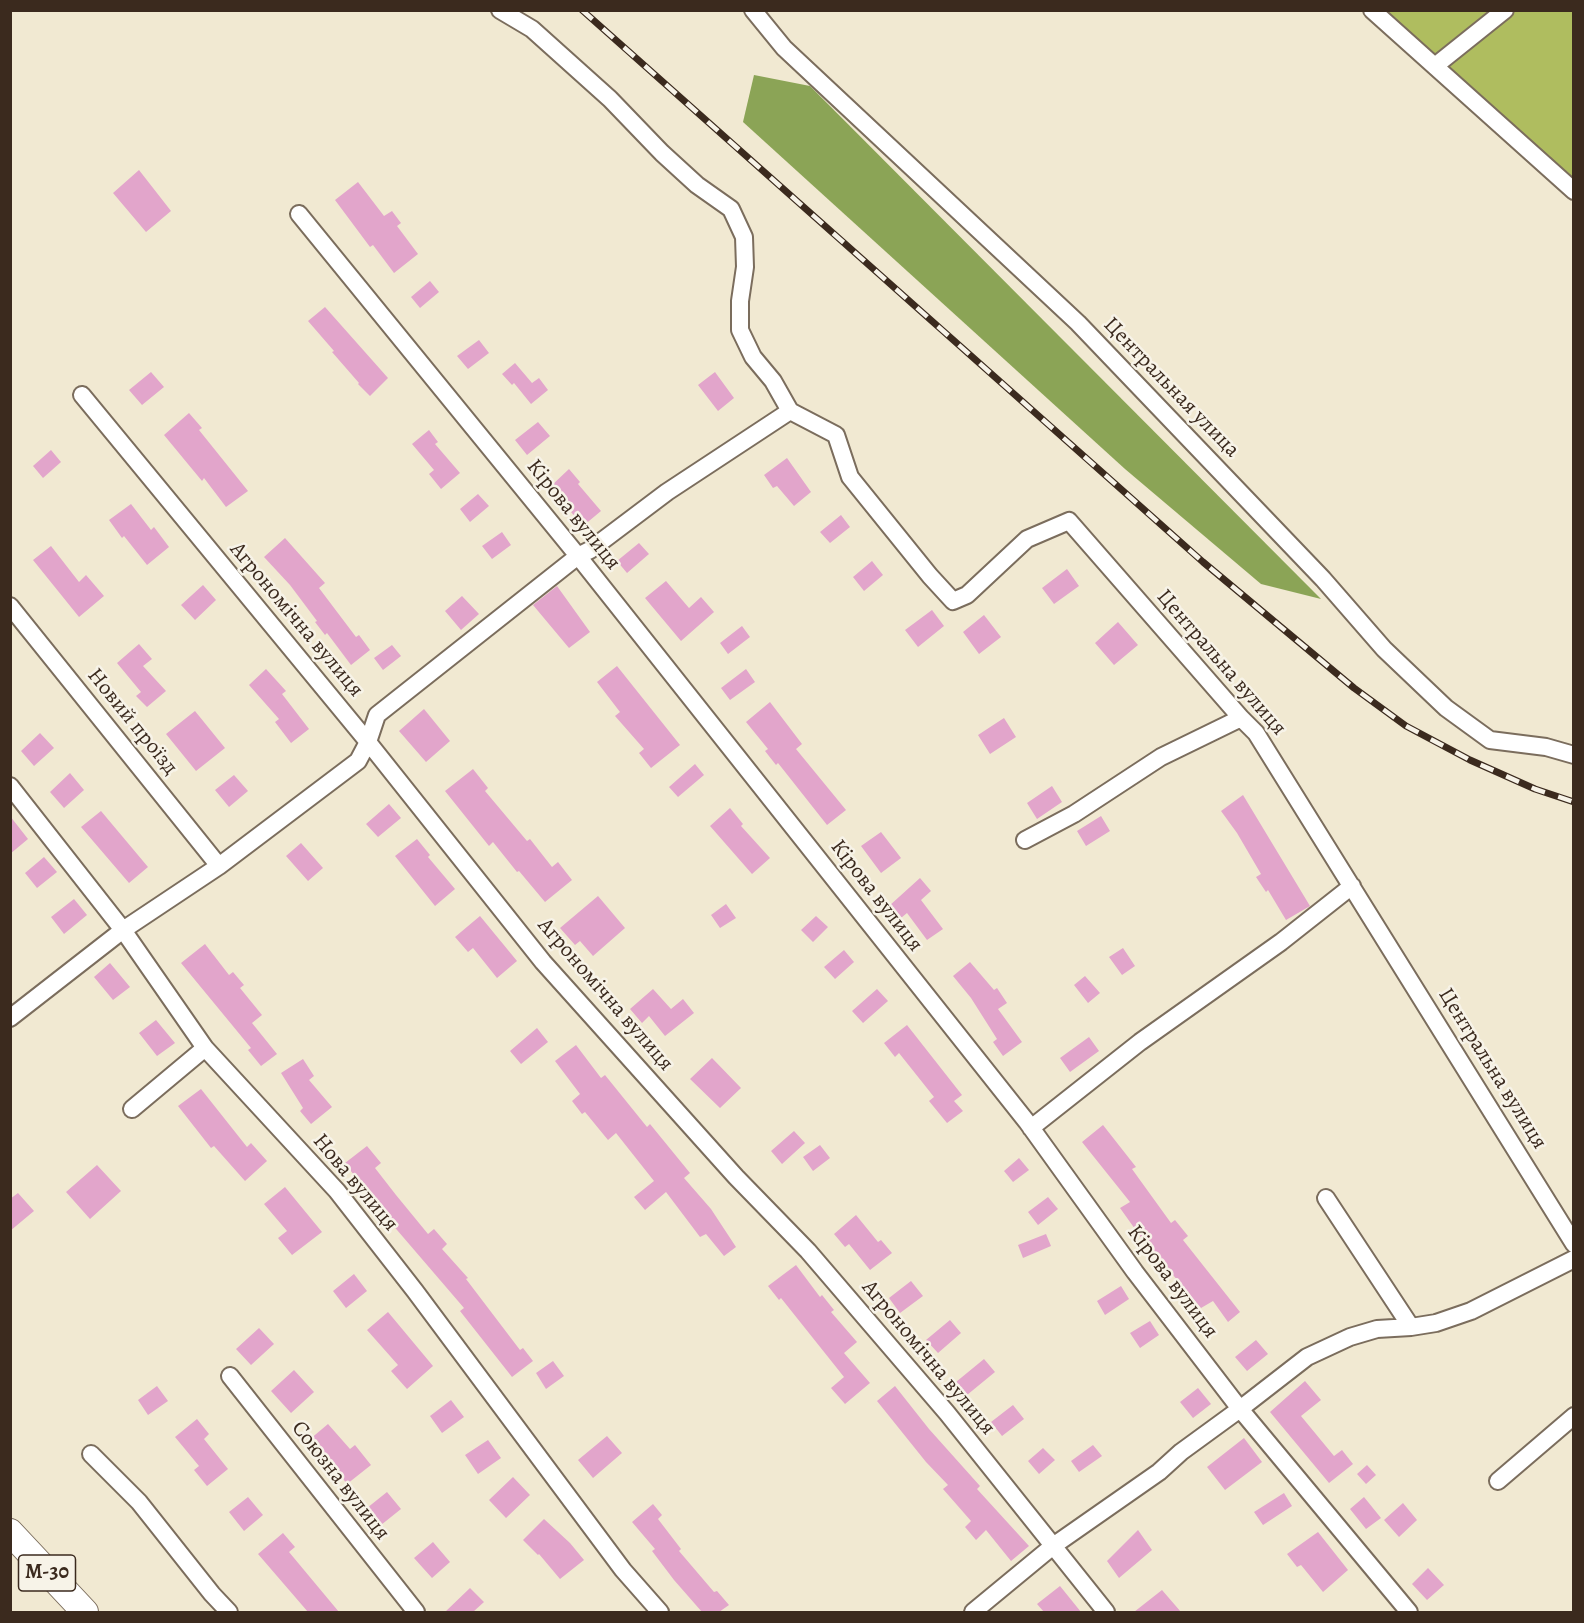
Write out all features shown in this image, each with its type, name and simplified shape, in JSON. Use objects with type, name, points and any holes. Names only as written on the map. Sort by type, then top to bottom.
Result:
[{"type":"highway","name":"М-30","points":[[10,1532],[85,1612]]},
{"type":"street","points":[[10,1018],[123,930],[219,866],[358,761],[368,742],[376,715],[578,556],[590,550],[667,492],[790,411],[773,381],[753,357],[740,330],[740,301],[745,267],[744,237],[730,209],[662,153],[610,99],[532,29],[500,10]]},
{"type":"street","name":"Центральная улица","points":[[753,10],[784,48],[1078,323],[1323,579],[1384,649],[1446,708],[1490,740],[1546,747],[1574,755]]},
{"type":"street","points":[[1372,10],[1574,191]]},
{"type":"street","points":[[1435,66],[1505,10]]},
{"type":"street","name":"Кірова вулиця","points":[[299,214],[578,556],[1031,1128],[1142,1281],[1240,1409],[1409,1612]]},
{"type":"street","name":"Агрономічна вулиця","points":[[82,395],[368,742],[543,962],[736,1177],[808,1251],[947,1413],[1106,1612]]},
{"type":"street","name":"Центральна вулиця","points":[[790,411],[836,435],[850,477],[953,601],[967,595],[1027,539],[1069,521],[1256,733],[1574,1244]]},
{"type":"street","name":"Новий проїзд","points":[[10,606],[219,866]]},
{"type":"street","points":[[1025,840],[1074,814],[1161,757],[1241,718]]},
{"type":"street","name":"Нова вулиця","points":[[10,786],[123,930],[205,1048],[337,1191],[623,1570],[660,1612]]},
{"type":"street","points":[[1031,1128],[1140,1042],[1281,942],[1352,886]]},
{"type":"street","points":[[132,1109],[205,1048]]},
{"type":"street","points":[[1326,1198],[1411,1327]]},
{"type":"street","points":[[973,1612],[1053,1546],[1159,1472],[1181,1452],[1307,1357],[1350,1337],[1377,1329],[1436,1323],[1471,1311],[1574,1259]]},
{"type":"street","name":"Союзна вулиця","points":[[230,1376],[416,1612]]},
{"type":"street","points":[[1498,1481],[1574,1416]]},
{"type":"street","points":[[91,1454],[139,1502],[229,1612]]},
{"type":"green space","points":[[1371,11],[1573,11],[1573,196]]},
{"type":"green space","points":[[754,75],[810,86],[1321,599],[1261,584],[1125,469],[743,122]]},
{"type":"building","points":[[139,170],[171,211],[146,232],[113,193]]},
{"type":"building","points":[[358,182],[384,216],[392,211],[401,223],[397,226],[418,254],[394,273],[373,245],[370,247],[335,200]]},
{"type":"building","points":[[430,281],[439,292],[420,308],[411,297]]},
{"type":"building","points":[[325,307],[388,378],[370,396],[308,321]]},
{"type":"building","points":[[479,340],[489,353],[468,369],[457,356]]},
{"type":"building","points":[[515,363],[532,383],[539,378],[548,390],[531,404],[514,383],[512,385],[502,374]]},
{"type":"building","points":[[151,372],[164,387],[142,405],[129,390]]},
{"type":"building","points":[[715,372],[734,398],[718,411],[698,385]]},
{"type":"building","points":[[189,413],[202,428],[199,430],[248,491],[226,507],[204,478],[202,481],[164,435]]},
{"type":"building","points":[[538,422],[550,436],[527,455],[515,440]]},
{"type":"building","points":[[429,430],[438,442],[435,444],[460,473],[441,489],[429,474],[434,470],[412,444]]},
{"type":"building","points":[[51,450],[61,462],[43,478],[33,466]]},
{"type":"building","points":[[787,458],[811,492],[794,506],[777,486],[773,488],[764,475]]},
{"type":"building","points":[[569,469],[580,482],[578,484],[601,511],[583,526],[571,512],[573,510],[551,486]]},
{"type":"building","points":[[478,494],[489,506],[470,522],[460,509]]},
{"type":"building","points":[[131,504],[151,530],[154,527],[169,547],[147,565],[109,520]]},
{"type":"building","points":[[841,515],[850,527],[830,543],[820,532]]},
{"type":"building","points":[[502,532],[511,545],[492,559],[482,546]]},
{"type":"building","points":[[285,538],[325,583],[319,588],[356,637],[359,635],[370,650],[351,665],[327,633],[325,635],[315,622],[317,621],[290,585],[264,557]]},
{"type":"building","points":[[639,543],[649,554],[627,573],[617,561]]},
{"type":"building","points":[[51,546],[79,582],[86,575],[104,596],[79,617],[33,560]]},
{"type":"building","points":[[872,561],[883,575],[864,591],[853,577]]},
{"type":"building","points":[[1067,569],[1079,586],[1054,604],[1042,588]]},
{"type":"building","points":[[666,581],[689,608],[701,597],[714,612],[681,641],[645,598]]},
{"type":"building","points":[[203,585],[216,600],[195,620],[181,605]]},
{"type":"building","points":[[557,586],[590,632],[569,648],[533,605]]},
{"type":"building","points":[[462,596],[479,614],[461,630],[445,611]]},
{"type":"building","points":[[932,610],[944,626],[918,647],[905,630]]},
{"type":"building","points":[[984,615],[1001,637],[979,654],[963,632]]},
{"type":"building","points":[[1118,622],[1138,645],[1114,665],[1095,643]]},
{"type":"building","points":[[742,626],[750,637],[728,654],[720,643]]},
{"type":"building","points":[[139,644],[152,659],[143,666],[166,691],[147,707],[136,696],[141,692],[117,663]]},
{"type":"building","points":[[392,645],[401,656],[383,670],[374,658]]},
{"type":"building","points":[[617,666],[680,745],[651,768],[639,753],[644,749],[615,716],[620,712],[597,682]]},
{"type":"building","points":[[266,669],[286,691],[282,694],[309,729],[291,743],[275,722],[279,719],[249,685]]},
{"type":"building","points":[[746,669],[755,682],[730,700],[721,688]]},
{"type":"building","points":[[770,702],[802,744],[796,749],[846,810],[827,825],[778,763],[776,765],[765,751],[768,749],[746,722]]},
{"type":"building","points":[[424,709],[450,741],[426,762],[399,731]]},
{"type":"building","points":[[195,711],[225,748],[196,771],[166,734]]},
{"type":"building","points":[[1004,718],[1016,737],[990,754],[978,735]]},
{"type":"building","points":[[40,733],[54,748],[34,766],[21,751]]},
{"type":"building","points":[[695,764],[704,775],[678,797],[669,787]]},
{"type":"building","points":[[473,769],[488,788],[485,791],[527,841],[530,839],[552,867],[558,862],[572,880],[545,902],[493,842],[489,846],[445,791]]},
{"type":"building","points":[[70,773],[84,790],[64,808],[50,792]]},
{"type":"building","points":[[234,775],[248,791],[229,807],[215,790]]},
{"type":"building","points":[[1052,786],[1062,802],[1037,819],[1027,803]]},
{"type":"building","points":[[1243,795],[1310,906],[1286,920],[1268,890],[1266,892],[1256,877],[1261,874],[1221,811]]},
{"type":"building","points":[[389,804],[401,818],[378,837],[366,824]]},
{"type":"building","points":[[730,808],[743,824],[741,826],[770,858],[752,874],[710,826]]},
{"type":"building","points":[[101,811],[148,867],[129,883],[81,827]]},
{"type":"building","points":[[10,816],[28,839],[10,854]]},
{"type":"building","points":[[1101,816],[1110,831],[1086,846],[1077,831]]},
{"type":"building","points":[[881,832],[901,858],[881,873],[861,846]]},
{"type":"building","points":[[417,839],[430,855],[428,857],[455,889],[435,906],[395,856]]},
{"type":"building","points":[[301,843],[323,868],[308,881],[286,856]]},
{"type":"building","points":[[44,857],[57,872],[37,888],[25,873]]},
{"type":"building","points":[[920,878],[931,891],[921,900],[943,929],[927,940],[907,913],[901,918],[889,906]]},
{"type":"building","points":[[598,896],[625,928],[593,956],[580,941],[575,945],[560,928]]},
{"type":"building","points":[[74,899],[87,915],[64,934],[51,917]]},
{"type":"building","points":[[726,904],[736,918],[720,928],[711,915]]},
{"type":"building","points":[[480,916],[517,961],[497,978],[473,948],[468,952],[455,937]]},
{"type":"building","points":[[816,916],[828,927],[813,942],[801,930]]},
{"type":"building","points":[[205,944],[229,975],[233,972],[244,985],[240,988],[262,1015],[252,1023],[277,1054],[261,1066],[248,1050],[251,1048],[181,963]]},
{"type":"building","points":[[1123,948],[1135,966],[1122,975],[1109,957]]},
{"type":"building","points":[[844,950],[854,962],[835,979],[824,967]]},
{"type":"building","points":[[970,962],[994,990],[997,988],[1007,1003],[998,1009],[1022,1042],[1003,1056],[993,1042],[997,1039],[971,998],[953,976]]},
{"type":"building","points":[[110,963],[130,987],[113,1000],[94,977]]},
{"type":"building","points":[[1085,976],[1100,993],[1088,1003],[1074,985]]},
{"type":"building","points":[[653,989],[671,1009],[683,999],[694,1013],[665,1036],[649,1016],[642,1023],[630,1009]]},
{"type":"building","points":[[877,989],[888,1001],[863,1023],[852,1011]]},
{"type":"building","points":[[156,1020],[175,1043],[157,1056],[139,1033]]},
{"type":"building","points":[[907,1025],[962,1095],[954,1101],[963,1111],[947,1123],[929,1101],[934,1097],[899,1053],[895,1057],[884,1043]]},
{"type":"building","points":[[537,1028],[548,1042],[521,1064],[510,1051]]},
{"type":"building","points":[[1089,1037],[1099,1051],[1070,1072],[1060,1058]]},
{"type":"building","points":[[576,1045],[601,1078],[605,1075],[647,1127],[650,1124],[690,1173],[684,1178],[711,1209],[736,1247],[724,1256],[706,1234],[700,1237],[666,1192],[645,1210],[634,1197],[654,1181],[616,1133],[608,1140],[585,1112],[582,1114],[572,1101],[580,1094],[555,1061]]},
{"type":"building","points":[[712,1058],[741,1088],[720,1108],[690,1079]]},
{"type":"building","points":[[303,1059],[314,1076],[309,1080],[332,1107],[311,1124],[300,1111],[303,1108],[281,1073]]},
{"type":"building","points":[[201,1089],[247,1147],[251,1143],[267,1161],[245,1181],[214,1146],[211,1148],[178,1106]]},
{"type":"building","points":[[1103,1125],[1136,1167],[1132,1169],[1171,1223],[1175,1220],[1188,1236],[1183,1240],[1240,1312],[1228,1322],[1213,1301],[1201,1308],[1140,1236],[1120,1208],[1130,1202],[1082,1142]]},
{"type":"building","points":[[794,1131],[805,1143],[782,1164],[771,1151]]},
{"type":"building","points":[[820,1145],[830,1158],[813,1171],[803,1157]]},
{"type":"building","points":[[367,1146],[381,1163],[375,1168],[428,1234],[434,1229],[447,1244],[442,1249],[468,1278],[466,1279],[520,1350],[523,1348],[533,1361],[512,1377],[460,1311],[464,1308],[379,1209],[345,1163]]},
{"type":"building","points":[[1019,1158],[1029,1170],[1013,1182],[1004,1171]]},
{"type":"building","points":[[97,1165],[121,1191],[90,1219],[66,1192]]},
{"type":"building","points":[[285,1187],[322,1232],[292,1255],[278,1238],[287,1231],[264,1204]]},
{"type":"building","points":[[18,1193],[34,1211],[10,1231],[10,1199]]},
{"type":"building","points":[[1048,1197],[1058,1209],[1038,1225],[1028,1212]]},
{"type":"building","points":[[856,1215],[878,1242],[881,1240],[892,1253],[870,1270],[849,1244],[845,1247],[834,1234]]},
{"type":"building","points":[[1046,1234],[1051,1246],[1023,1258],[1018,1245]]},
{"type":"building","points":[[796,1265],[820,1297],[822,1295],[834,1310],[831,1312],[857,1342],[844,1353],[870,1383],[845,1404],[831,1388],[844,1377],[781,1298],[779,1300],[768,1286]]},
{"type":"building","points":[[354,1274],[367,1291],[346,1308],[333,1291]]},
{"type":"building","points":[[911,1281],[923,1296],[900,1313],[889,1298]]},
{"type":"building","points":[[1121,1286],[1129,1299],[1105,1315],[1097,1301]]},
{"type":"building","points":[[388,1312],[433,1366],[407,1389],[391,1371],[398,1365],[367,1330]]},
{"type":"building","points":[[950,1320],[961,1333],[938,1353],[926,1340]]},
{"type":"building","points":[[1150,1321],[1159,1335],[1140,1348],[1130,1333]]},
{"type":"building","points":[[259,1328],[274,1344],[251,1365],[236,1349]]},
{"type":"building","points":[[1256,1340],[1268,1354],[1247,1371],[1235,1357]]},
{"type":"building","points":[[984,1359],[995,1372],[967,1395],[956,1382]]},
{"type":"building","points":[[553,1361],[564,1376],[546,1389],[536,1373]]},
{"type":"building","points":[[294,1370],[314,1392],[291,1413],[271,1391]]},
{"type":"building","points":[[1305,1381],[1321,1400],[1301,1416],[1334,1456],[1342,1450],[1353,1464],[1329,1483],[1270,1412]]},
{"type":"building","points":[[157,1386],[168,1401],[148,1415],[138,1400]]},
{"type":"building","points":[[895,1386],[929,1429],[980,1486],[977,1489],[1029,1546],[1011,1561],[986,1530],[976,1540],[965,1527],[971,1521],[943,1489],[948,1485],[926,1462],[877,1401]]},
{"type":"building","points":[[1198,1388],[1211,1404],[1193,1418],[1180,1402]]},
{"type":"building","points":[[451,1400],[464,1417],[442,1433],[430,1416]]},
{"type":"building","points":[[1013,1405],[1024,1419],[1002,1436],[991,1422]]},
{"type":"building","points":[[197,1419],[209,1434],[204,1439],[228,1469],[207,1486],[194,1470],[199,1466],[175,1437]]},
{"type":"building","points":[[328,1424],[350,1449],[355,1445],[371,1465],[347,1484],[309,1440]]},
{"type":"building","points":[[607,1436],[622,1453],[593,1478],[578,1460]]},
{"type":"building","points":[[1244,1438],[1262,1462],[1225,1490],[1207,1467]]},
{"type":"building","points":[[488,1440],[501,1458],[478,1474],[465,1455]]},
{"type":"building","points":[[1093,1445],[1102,1456],[1079,1472],[1071,1461]]},
{"type":"building","points":[[1043,1448],[1055,1460],[1039,1474],[1028,1461]]},
{"type":"building","points":[[1367,1465],[1376,1475],[1366,1484],[1357,1474]]},
{"type":"building","points":[[513,1477],[530,1495],[506,1518],[489,1500]]},
{"type":"building","points":[[387,1492],[401,1509],[381,1525],[367,1508]]},
{"type":"building","points":[[1284,1493],[1292,1506],[1263,1525],[1254,1512]]},
{"type":"building","points":[[248,1497],[263,1515],[244,1531],[229,1512]]},
{"type":"building","points":[[1364,1497],[1381,1518],[1366,1529],[1350,1509]]},
{"type":"building","points":[[1403,1503],[1417,1520],[1399,1537],[1384,1520]]},
{"type":"building","points":[[653,1504],[662,1515],[658,1519],[681,1549],[679,1551],[714,1592],[717,1591],[729,1605],[719,1612],[702,1612],[674,1580],[652,1551],[655,1549],[632,1522]]},
{"type":"building","points":[[544,1519],[570,1543],[584,1560],[560,1579],[539,1554],[523,1540]]},
{"type":"building","points":[[1138,1530],[1152,1550],[1119,1578],[1107,1561]]},
{"type":"building","points":[[1318,1532],[1348,1570],[1323,1592],[1301,1565],[1297,1567],[1287,1554]]},
{"type":"building","points":[[283,1533],[295,1547],[289,1552],[339,1612],[308,1612],[258,1554]]},
{"type":"building","points":[[433,1542],[450,1562],[432,1578],[414,1558]]},
{"type":"building","points":[[1428,1568],[1444,1585],[1427,1600],[1412,1584]]},
{"type":"building","points":[[1060,1586],[1081,1612],[1044,1612],[1037,1604]]},
{"type":"building","points":[[470,1588],[484,1602],[473,1612],[445,1612]]},
{"type":"building","points":[[1162,1590],[1181,1612],[1134,1612]]},
{"type":"railway","points":[[582,10],[1203,562],[1354,688],[1406,726],[1470,760],[1535,789],[1574,802]]}]
